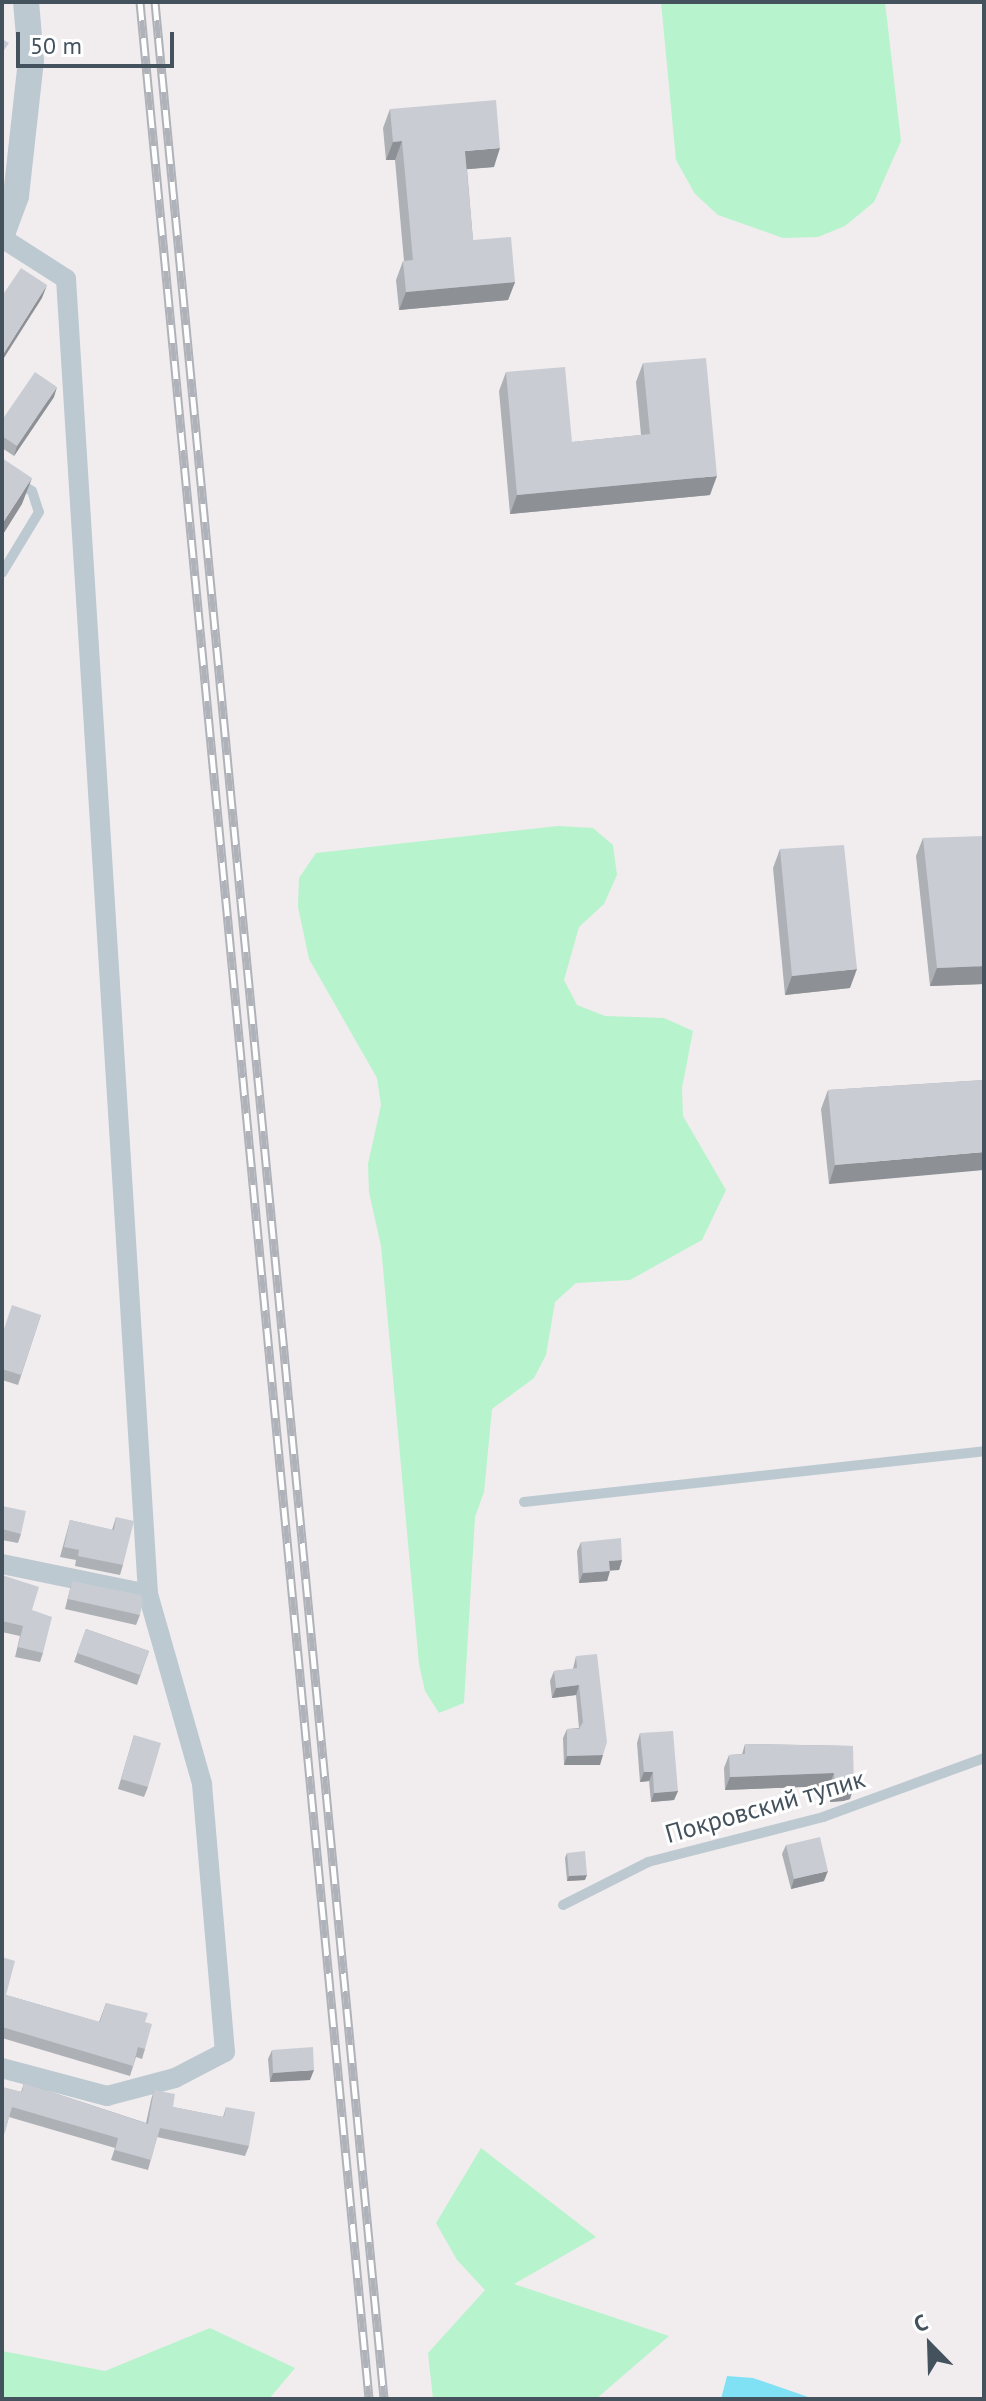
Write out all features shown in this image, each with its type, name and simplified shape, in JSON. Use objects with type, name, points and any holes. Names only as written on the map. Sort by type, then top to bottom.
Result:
[{"type":"street","points":[[2,2068],[107,2096],[175,2078],[225,2052],[202,1784],[148,1594],[66,279],[2,236],[31,61],[26,2]]},
{"type":"street","points":[[2,1564],[148,1594]]},
{"type":"lane","points":[[2,471],[32,491],[39,512],[2,573]]},
{"type":"lane","points":[[524,1502],[984,1451]]},
{"type":"lane","name":"Покровский тупик","points":[[563,1905],[648,1862],[823,1817],[984,1758]]},
{"type":"green space","points":[[661,2],[885,2],[901,141],[874,202],[845,226],[818,237],[783,238],[718,215],[695,194],[676,160]]},
{"type":"green space","points":[[558,826],[593,828],[613,845],[617,875],[604,904],[579,927],[564,980],[577,1005],[605,1016],[664,1018],[693,1031],[682,1088],[683,1116],[726,1190],[702,1240],[630,1280],[576,1283],[555,1302],[546,1355],[534,1378],[492,1409],[484,1492],[475,1517],[464,1703],[439,1713],[425,1691],[419,1664],[381,1246],[369,1192],[368,1164],[381,1105],[377,1078],[309,959],[298,907],[299,878],[316,853]]},
{"type":"green space","points":[[481,2148],[596,2237],[514,2284],[669,2336],[596,2399],[433,2399],[428,2353],[485,2290],[457,2260],[436,2223]]},
{"type":"green space","points":[[210,2328],[295,2368],[269,2399],[2,2399],[2,2351],[105,2371]]},
{"type":"water","points":[[727,2376],[753,2378],[814,2399],[721,2399]]},
{"type":"building","points":[[2,39],[9,43],[2,53]]},
{"type":"building","points":[[496,100],[500,148],[465,151],[473,240],[511,237],[515,282],[406,292],[403,261],[413,260],[402,141],[393,142],[390,109]]},
{"type":"building","points":[[21,268],[47,285],[2,356],[2,296]]},
{"type":"building","points":[[706,358],[717,476],[517,495],[506,372],[565,367],[572,442],[650,434],[643,363]]},
{"type":"building","points":[[35,372],[57,387],[17,446],[2,436],[2,420]]},
{"type":"building","points":[[2,458],[32,478],[2,524]]},
{"type":"building","points":[[984,836],[984,966],[937,968],[923,838]]},
{"type":"building","points":[[844,845],[857,969],[792,976],[780,849]]},
{"type":"building","points":[[984,1080],[984,1152],[835,1165],[828,1090]]},
{"type":"building","points":[[12,1305],[41,1315],[21,1375],[2,1369],[2,1335]]},
{"type":"building","points":[[2,1506],[26,1511],[21,1534],[2,1529]]},
{"type":"building","points":[[116,1517],[134,1521],[123,1565],[78,1556],[79,1550],[64,1547],[70,1520],[114,1530]]},
{"type":"building","points":[[621,1538],[622,1560],[609,1561],[610,1571],[583,1573],[581,1542]]},
{"type":"building","points":[[2,1575],[39,1587],[32,1610],[52,1617],[43,1653],[18,1647],[23,1626],[2,1621]]},
{"type":"building","points":[[72,1581],[141,1595],[140,1615],[68,1599]]},
{"type":"building","points":[[86,1629],[149,1651],[140,1675],[77,1653]]},
{"type":"building","points":[[597,1654],[607,1742],[603,1755],[567,1756],[567,1729],[579,1729],[583,1722],[579,1685],[556,1688],[554,1671],[577,1668],[576,1656]]},
{"type":"building","points":[[673,1731],[678,1791],[654,1793],[653,1772],[644,1772],[640,1733]]},
{"type":"building","points":[[134,1735],[161,1743],[148,1787],[121,1779]]},
{"type":"building","points":[[745,1744],[853,1746],[854,1786],[835,1789],[834,1773],[730,1777],[729,1755],[745,1754]]},
{"type":"building","points":[[820,1837],[828,1871],[794,1879],[786,1845]]},
{"type":"building","points":[[585,1851],[587,1875],[569,1876],[567,1853]]},
{"type":"building","points":[[2,1957],[15,1961],[6,1995],[100,2022],[106,2003],[148,2013],[145,2022],[152,2024],[145,2049],[138,2047],[133,2066],[2,2027]]},
{"type":"building","points":[[313,2047],[314,2070],[273,2073],[272,2050]]},
{"type":"building","points":[[24,2083],[148,2124],[154,2090],[175,2094],[173,2107],[224,2117],[226,2107],[255,2112],[249,2146],[160,2128],[151,2160],[115,2150],[118,2138],[12,2107],[5,2132],[2,2131],[2,2087],[22,2092]]},
{"type":"railway","points":[[140,2],[369,2399]]},
{"type":"railway","points":[[155,2],[384,2399]]}]
